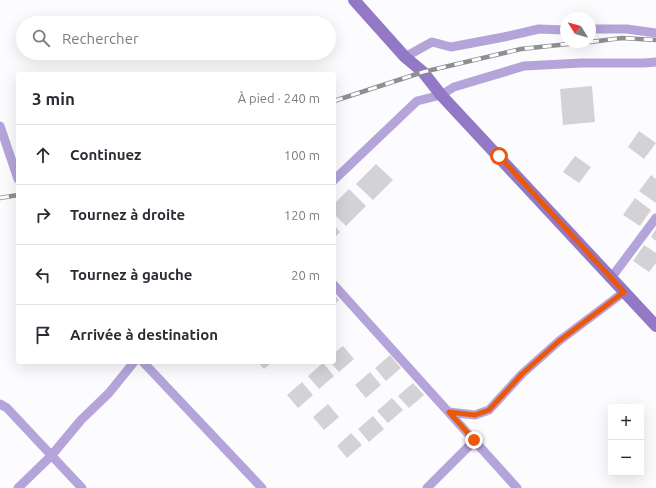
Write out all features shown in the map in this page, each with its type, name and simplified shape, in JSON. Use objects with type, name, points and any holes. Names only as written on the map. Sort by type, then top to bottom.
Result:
[{"type":"main road","points":[[354,0],[406,57],[423,72],[441,95],[656,326]]},
{"type":"street","points":[[406,57],[432,42],[451,47],[539,29],[560,30]]},
{"type":"street","points":[[596,29],[627,29],[656,33]]},
{"type":"street","points":[[336,178],[417,101],[441,95],[454,87],[524,66],[582,63],[656,62]]},
{"type":"street","points":[[0,126],[16,173]]},
{"type":"street","points":[[611,278],[656,218]]},
{"type":"street","points":[[336,287],[517,488]]},
{"type":"street","points":[[449,412],[475,415],[489,410],[522,374],[559,341],[624,292]]},
{"type":"street","points":[[18,488],[51,456],[81,420],[108,393],[132,364]]},
{"type":"street","points":[[148,364],[262,488]]},
{"type":"street","points":[[0,404],[7,408],[82,488]]},
{"type":"street","points":[[427,488],[474,440]]},
{"type":"building","points":[[592,86],[595,122],[563,125],[560,89]]},
{"type":"building","points":[[639,131],[656,143],[644,159],[628,147]]},
{"type":"building","points":[[575,156],[591,167],[579,183],[563,172]]},
{"type":"building","points":[[376,164],[393,180],[373,200],[356,184]]},
{"type":"building","points":[[651,175],[656,179],[656,203],[639,191]]},
{"type":"building","points":[[349,189],[366,206],[346,226],[336,216],[336,202]]},
{"type":"building","points":[[635,198],[651,210],[640,226],[623,215]]},
{"type":"building","points":[[336,227],[340,232],[336,236]]},
{"type":"building","points":[[656,229],[656,241],[651,237]]},
{"type":"building","points":[[644,245],[656,253],[656,263],[649,272],[633,261]]},
{"type":"building","points":[[343,346],[354,359],[339,372],[332,364],[336,364],[336,351]]},
{"type":"building","points":[[390,355],[401,368],[386,381],[375,368]]},
{"type":"building","points":[[260,364],[270,364],[264,369]]},
{"type":"building","points":[[322,364],[324,364],[334,376],[319,389],[308,376]]},
{"type":"building","points":[[370,372],[381,385],[366,398],[355,385]]},
{"type":"building","points":[[302,382],[313,395],[298,408],[287,395]]},
{"type":"building","points":[[413,383],[424,395],[409,408],[398,396]]},
{"type":"building","points":[[392,398],[403,410],[388,423],[377,411]]},
{"type":"building","points":[[328,404],[339,417],[324,430],[313,417]]},
{"type":"building","points":[[373,416],[384,429],[369,442],[358,429]]},
{"type":"building","points":[[351,433],[362,445],[347,458],[337,446]]},
{"type":"railway","points":[[596,41],[622,38],[656,40]]},
{"type":"railway","points":[[336,100],[423,72],[521,49],[560,45]]},
{"type":"railway","points":[[0,198],[16,195]]},
{"type":"route","points":[[474,440],[449,412],[475,415],[489,410],[522,374],[559,341],[624,292],[499,156]]}]
